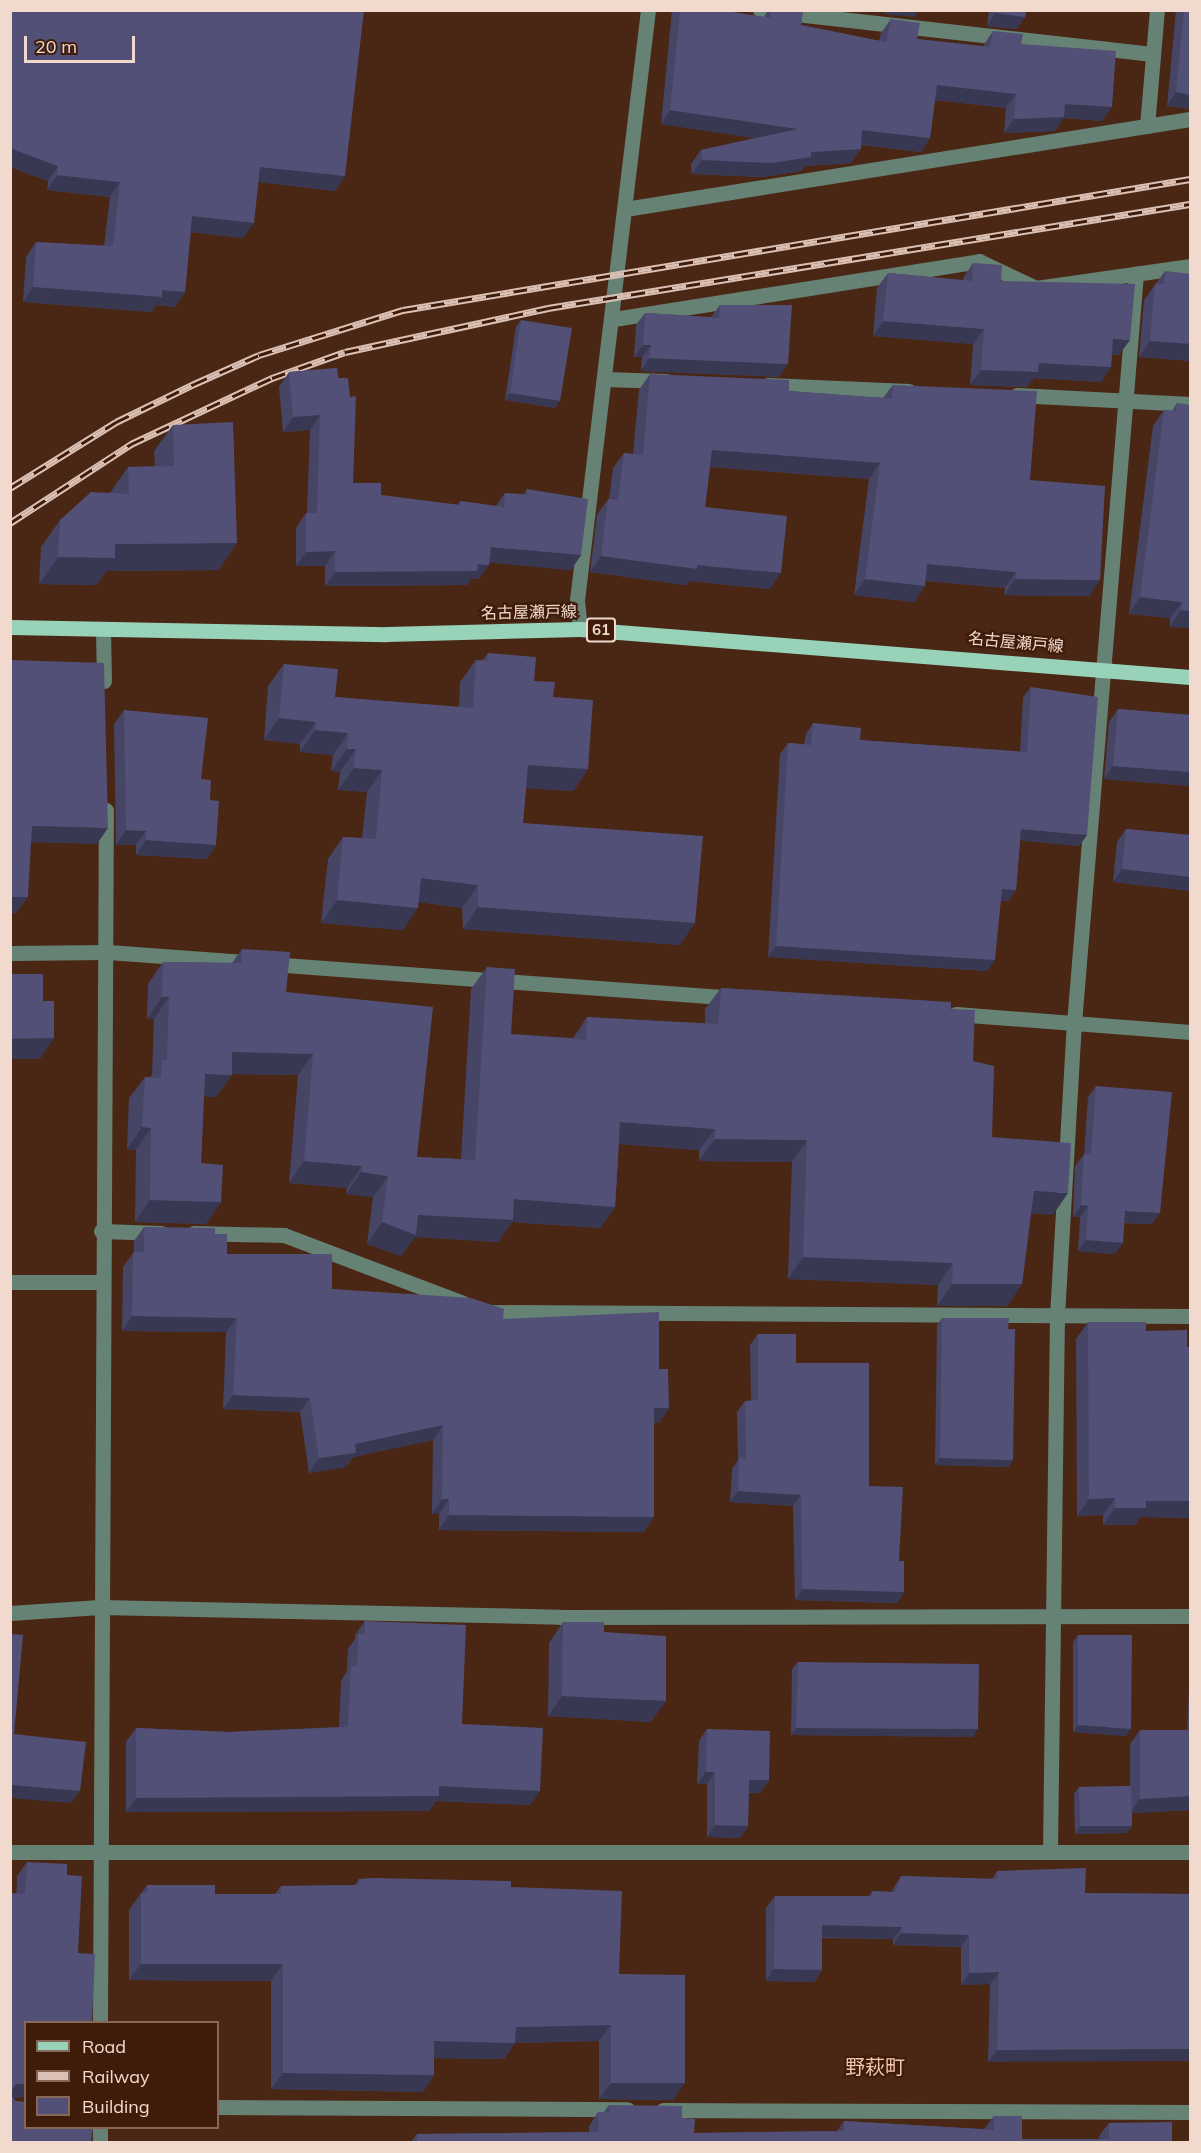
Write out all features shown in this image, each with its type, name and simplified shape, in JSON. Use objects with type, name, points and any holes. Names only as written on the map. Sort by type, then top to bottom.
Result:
[{"type":"main road","name":"名古屋瀬戸線","points":[[10,627],[387,634],[580,629],[1107,668],[1191,677]]},
{"type":"street","points":[[580,629],[577,600],[604,379],[614,319],[648,10]]},
{"type":"street","points":[[760,10],[1154,54]]},
{"type":"street","points":[[1147,126],[1157,10]]},
{"type":"street","points":[[625,209],[1191,119]]},
{"type":"street","points":[[614,319],[979,261],[1036,288],[1191,266]]},
{"type":"street","points":[[1050,1850],[1051,1616],[1057,1316],[1074,1023],[1107,668],[1129,399],[1136,274]]},
{"type":"street","points":[[604,379],[688,382]]},
{"type":"street","points":[[747,384],[926,392]]},
{"type":"street","points":[[998,394],[1191,404]]},
{"type":"street","points":[[103,630],[104,694]]},
{"type":"street","points":[[100,2021],[100,1282],[108,952],[105,788]]},
{"type":"street","points":[[10,953],[108,952],[752,999]]},
{"type":"street","points":[[943,1014],[1191,1032]]},
{"type":"street","points":[[101,1231],[284,1235],[492,1314],[1191,1316]]},
{"type":"street","points":[[10,1282],[100,1282]]},
{"type":"street","points":[[10,1613],[100,1607],[560,1617],[1191,1616]]},
{"type":"street","points":[[10,1852],[1050,1850],[1191,1852]]},
{"type":"street","points":[[219,2107],[1191,2112]]},
{"type":"building","points":[[10,10],[364,10],[345,176],[260,167],[254,223],[192,216],[185,292],[162,290],[162,297],[33,287],[36,242],[113,246],[120,182],[57,175],[58,166],[10,148]]},
{"type":"building","points":[[680,10],[719,10],[770,18],[771,10],[803,10],[801,25],[886,42],[891,19],[920,23],[917,39],[990,47],[993,31],[1023,34],[1021,44],[1116,51],[1112,107],[1065,104],[1064,117],[1014,119],[1016,94],[937,85],[930,138],[862,130],[861,149],[811,152],[811,157],[772,163],[702,160],[701,150],[798,129],[670,110]]},
{"type":"building","points":[[996,10],[1026,10],[1025,17],[995,13]]},
{"type":"building","points":[[1184,10],[1191,10],[1191,95],[1176,92]]},
{"type":"building","points":[[973,263],[1002,265],[1001,281],[1135,284],[1130,340],[1113,339],[1111,367],[1039,363],[1038,372],[981,370],[984,329],[883,321],[888,273],[972,281]]},
{"type":"building","points":[[1165,271],[1191,274],[1191,344],[1150,341],[1155,284],[1164,284]]},
{"type":"building","points":[[720,305],[792,305],[788,364],[649,358],[651,345],[643,345],[645,313],[719,318]]},
{"type":"building","points":[[521,320],[572,328],[560,401],[510,393]]},
{"type":"building","points":[[337,368],[338,378],[348,378],[350,397],[356,396],[353,483],[381,483],[381,495],[460,505],[460,501],[504,507],[505,493],[527,495],[527,489],[588,499],[581,555],[491,547],[489,565],[478,564],[477,571],[335,572],[335,551],[306,552],[306,513],[317,513],[320,415],[293,417],[289,372]]},
{"type":"building","points":[[650,374],[789,380],[789,391],[892,399],[893,385],[1037,391],[1030,480],[1105,486],[1100,580],[1015,579],[1016,572],[927,564],[925,586],[865,579],[880,463],[712,450],[705,507],[787,516],[781,573],[697,565],[697,569],[601,556],[608,499],[618,500],[624,453],[643,455]]},
{"type":"building","points":[[1177,403],[1191,405],[1191,611],[1181,610],[1182,602],[1140,597],[1164,410],[1176,411]]},
{"type":"building","points":[[233,422],[237,543],[115,544],[115,558],[58,557],[60,520],[91,492],[129,494],[128,467],[174,466],[173,425]]},
{"type":"building","points":[[488,653],[536,657],[534,681],[555,682],[553,697],[593,700],[588,769],[528,765],[523,823],[703,836],[695,923],[478,907],[478,885],[421,878],[418,908],[337,900],[343,837],[376,839],[382,770],[354,768],[356,749],[347,749],[348,733],[315,730],[316,722],[279,718],[284,664],[338,669],[335,697],[473,708],[476,660],[487,661]]},
{"type":"building","points":[[10,660],[104,663],[108,828],[32,826],[28,897],[10,897]]},
{"type":"building","points":[[1031,687],[1098,697],[1087,835],[1021,829],[1016,890],[1002,889],[995,960],[776,946],[788,743],[811,745],[813,723],[861,728],[860,740],[1027,752]]},
{"type":"building","points":[[1118,709],[1191,715],[1191,772],[1113,766]]},
{"type":"building","points":[[124,710],[208,718],[201,779],[211,780],[210,800],[219,801],[216,845],[146,840],[146,831],[126,830]]},
{"type":"building","points":[[1126,829],[1191,835],[1191,877],[1122,869]]},
{"type":"building","points":[[242,949],[290,952],[286,992],[433,1007],[417,1157],[475,1160],[487,967],[515,969],[511,1034],[586,1040],[587,1017],[718,1024],[721,988],[951,1002],[951,1009],[975,1010],[973,1061],[994,1066],[992,1137],[1071,1143],[1068,1193],[1034,1191],[1022,1284],[952,1284],[953,1263],[803,1257],[807,1140],[715,1139],[715,1129],[620,1122],[615,1207],[514,1199],[513,1220],[418,1215],[416,1235],[382,1222],[388,1176],[361,1172],[362,1166],[304,1161],[313,1054],[232,1052],[232,1075],[205,1074],[201,1163],[223,1165],[221,1202],[150,1200],[151,1128],[142,1127],[145,1077],[161,1078],[162,1060],[167,1060],[169,997],[162,997],[163,962],[241,963]]},
{"type":"building","points":[[10,974],[43,974],[43,1001],[54,1001],[54,1038],[10,1039]]},
{"type":"building","points":[[1096,1086],[1172,1092],[1160,1213],[1125,1211],[1123,1243],[1086,1240],[1088,1206],[1081,1205],[1084,1154],[1091,1155]]},
{"type":"building","points":[[144,1227],[215,1228],[215,1234],[227,1234],[227,1254],[332,1254],[332,1289],[471,1298],[504,1309],[503,1319],[659,1312],[659,1369],[668,1369],[669,1408],[654,1408],[654,1517],[449,1515],[449,1499],[442,1499],[443,1425],[355,1444],[356,1453],[319,1458],[310,1398],[233,1395],[237,1318],[132,1316],[133,1252],[144,1252]]},
{"type":"building","points":[[942,1318],[1009,1318],[1008,1329],[1015,1329],[1013,1460],[940,1458]]},
{"type":"building","points":[[1088,1322],[1146,1322],[1146,1331],[1187,1330],[1187,1347],[1191,1347],[1191,1501],[1146,1501],[1146,1508],[1115,1508],[1115,1498],[1089,1499]]},
{"type":"building","points":[[758,1334],[796,1334],[796,1363],[869,1363],[869,1486],[903,1487],[899,1561],[904,1561],[904,1592],[802,1589],[801,1495],[738,1491],[739,1458],[746,1459],[745,1401],[758,1400]]},
{"type":"building","points":[[365,1621],[466,1625],[462,1724],[543,1728],[540,1791],[439,1786],[439,1796],[136,1798],[136,1728],[229,1732],[348,1727],[351,1666],[357,1666],[358,1634],[365,1634]]},
{"type":"building","points":[[563,1622],[604,1622],[604,1632],[666,1636],[666,1701],[562,1696]]},
{"type":"building","points":[[10,1634],[23,1635],[14,1734],[86,1742],[80,1791],[10,1785]]},
{"type":"building","points":[[1078,1635],[1132,1635],[1131,1729],[1078,1725]]},
{"type":"building","points":[[798,1662],[979,1664],[978,1729],[796,1728]]},
{"type":"building","points":[[707,1729],[770,1731],[769,1780],[749,1780],[748,1826],[715,1825],[715,1772],[706,1772]]},
{"type":"building","points":[[1140,1730],[1191,1730],[1191,1796],[1140,1799]]},
{"type":"building","points":[[1131,1786],[1132,1826],[1080,1826],[1079,1787]]},
{"type":"building","points":[[27,1862],[67,1864],[67,1875],[82,1876],[78,1953],[95,1954],[92,2021],[24,2021],[24,2084],[16,2084],[10,2093],[10,1893],[25,1894]]},
{"type":"building","points":[[1086,1868],[1085,1893],[1191,1894],[1191,2049],[997,2050],[999,1972],[969,1973],[969,1935],[901,1933],[902,1927],[822,1925],[822,1970],[774,1969],[775,1896],[872,1896],[872,1891],[895,1892],[901,1876],[997,1879],[997,1871]]},
{"type":"building","points":[[359,1879],[511,1881],[511,1887],[622,1891],[619,1974],[685,1975],[685,2083],[611,2083],[611,2025],[516,2027],[515,2043],[434,2041],[434,2075],[283,2073],[283,1964],[141,1964],[141,1893],[148,1893],[147,1885],[215,1885],[215,1894],[281,1894],[281,1886],[359,1885]]},
{"type":"building","points":[[10,2094],[16,2101],[24,2102],[24,2129],[93,2129],[91,2142],[10,2142]]},
{"type":"building","points":[[609,2105],[682,2106],[682,2118],[695,2119],[694,2133],[844,2131],[844,2121],[994,2130],[994,2116],[1022,2116],[1022,2139],[1109,2139],[1109,2123],[1172,2122],[1172,2142],[417,2142],[417,2134],[599,2132],[598,2112],[609,2112]]},
{"type":"railway","points":[[10,488],[116,422],[194,384],[259,355],[403,310],[1190,179]]},
{"type":"railway","points":[[10,523],[131,444],[272,378],[345,352],[548,308],[1190,204]]},
{"type":"district","name":"野萩町","points":[[875,2066]]}]
